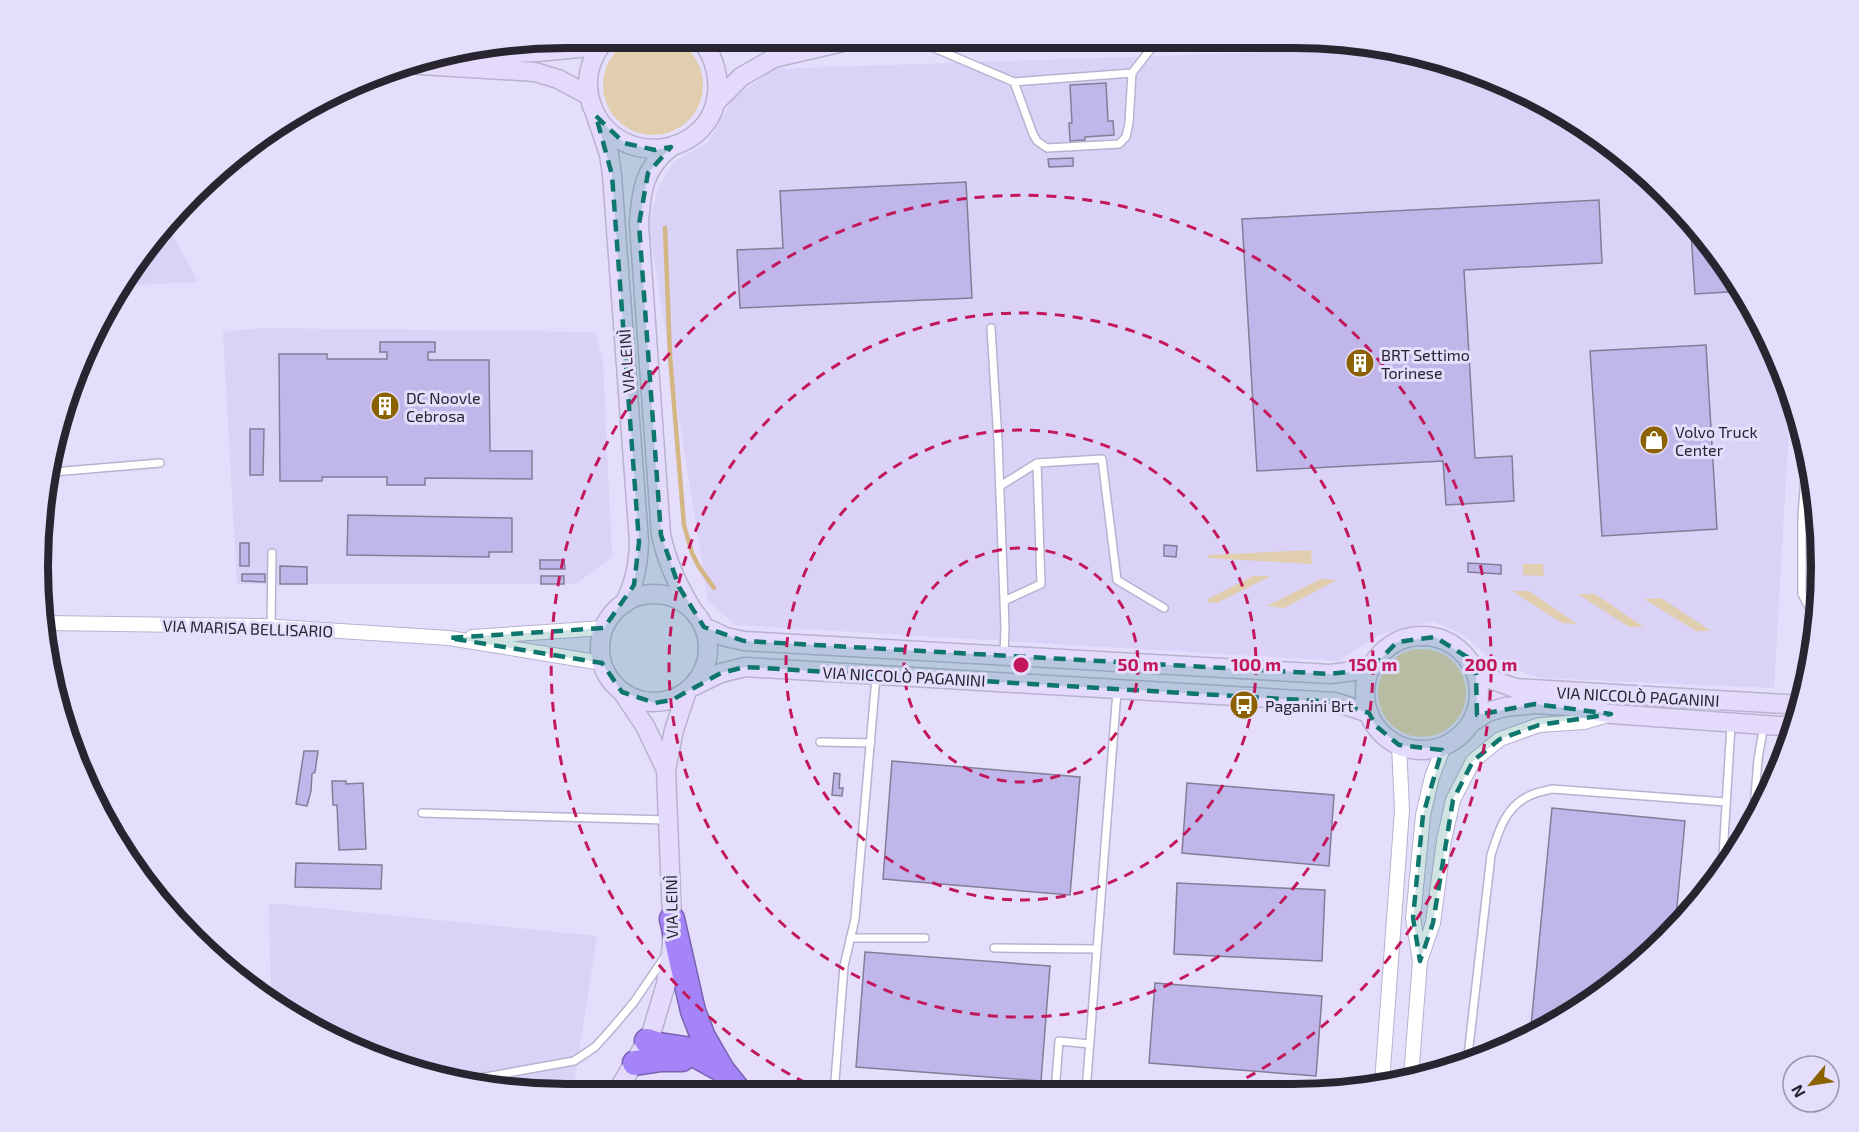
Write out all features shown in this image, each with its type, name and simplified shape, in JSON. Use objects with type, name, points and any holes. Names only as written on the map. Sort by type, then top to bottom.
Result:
[{"type":"highway","points":[[672,919],[693,1011],[703,1037],[722,1070],[733,1084]]},
{"type":"highway","points":[[647,1041],[692,1050],[699,1057],[722,1070]]},
{"type":"highway","points":[[635,1063],[661,1059],[693,1060],[699,1057]]},
{"type":"street","points":[[487,54],[538,52],[564,48]]},
{"type":"street","points":[[433,66],[535,72],[558,78],[588,95],[588,78],[592,62],[600,48]]},
{"type":"street","points":[[707,48],[715,63],[719,82],[717,101]]},
{"type":"street","points":[[596,116],[611,134],[624,143],[655,150],[671,147],[692,137],[707,121],[717,101],[741,77],[774,58],[817,48]]},
{"type":"street","name":"VIA LEINÌ","points":[[588,95],[609,154],[612,175],[639,542],[634,585],[624,604]]},
{"type":"street","name":"VIA LEINÌ","points":[[671,147],[658,157],[648,173],[641,195],[639,224],[661,535],[667,561],[679,587],[699,619]]},
{"type":"street","points":[[645,595],[663,595],[680,600],[699,619],[708,644],[707,662],[700,678],[690,689],[672,700],[655,703],[638,700],[622,692],[610,679],[602,663],[600,645],[604,628],[614,612],[628,601],[645,595]]},
{"type":"street","name":"VIA NICCOLÒ PAGANINI","points":[[699,619],[726,637],[744,641],[1330,674],[1371,669]]},
{"type":"street","name":"VIA MARISA BELLISARIO","points":[[51,623],[271,626],[449,638],[602,663]]},
{"type":"street","name":"VIA MARISA BELLISARIO","points":[[449,638],[604,628]]},
{"type":"street","points":[[1415,636],[1435,637],[1452,645],[1467,657],[1476,674],[1479,691],[1478,708],[1471,723],[1459,737],[1444,746],[1429,750],[1414,750],[1399,745],[1381,732],[1369,713],[1366,684],[1371,669],[1382,653],[1397,642],[1415,636]]},
{"type":"street","name":"VIA NICCOLÒ PAGANINI","points":[[690,689],[721,673],[745,667],[1335,702],[1369,713]]},
{"type":"street","name":"VIA NICCOLÒ PAGANINI","points":[[1476,674],[1515,688],[1792,704]]},
{"type":"street","name":"VIA LEINÌ","points":[[622,1084],[647,1041],[666,984],[672,945],[672,919],[666,770],[674,730],[690,689]]},
{"type":"street","name":"VIA LEINÌ","points":[[622,692],[645,726],[666,770]]},
{"type":"street","name":"VIA NICCOLÒ PAGANINI","points":[[1471,723],[1488,712],[1505,707],[1535,704],[1568,706],[1611,714],[1786,726]]},
{"type":"street","points":[[1420,961],[1433,923],[1444,840],[1453,800],[1473,761],[1500,739],[1529,728],[1539,725],[1584,722],[1611,714]]},
{"type":"street","points":[[1383,1076],[1402,810],[1399,745]]},
{"type":"street","points":[[1412,1070],[1420,961],[1413,918],[1423,815],[1432,777],[1444,746]]},
{"type":"lane","points":[[934,48],[1014,82],[1132,74]]},
{"type":"lane","points":[[1014,82],[1032,134],[1047,148],[1119,144],[1126,137],[1132,74],[1152,48]]},
{"type":"lane","points":[[991,328],[1000,486],[1004,656]]},
{"type":"lane","points":[[1000,486],[1037,463],[1102,459],[1117,580],[1164,608]]},
{"type":"lane","points":[[1004,601],[1041,584],[1037,463]]},
{"type":"lane","points":[[57,472],[160,464]]},
{"type":"lane","points":[[1804,484],[1802,594],[1809,608]]},
{"type":"lane","points":[[271,626],[272,553]]},
{"type":"lane","points":[[835,1081],[844,966],[855,919],[876,674]]},
{"type":"lane","points":[[1087,1084],[1118,689]]},
{"type":"lane","points":[[1723,855],[1731,722]]},
{"type":"lane","points":[[1755,801],[1758,759],[1764,725]]},
{"type":"lane","points":[[820,742],[871,743]]},
{"type":"lane","points":[[1468,1054],[1491,855],[1507,814],[1527,796],[1552,789],[1726,802]]},
{"type":"lane","points":[[423,813],[669,820]]},
{"type":"lane","points":[[850,938],[925,938]]},
{"type":"lane","points":[[483,1077],[574,1061],[595,1047],[634,1002],[672,945]]},
{"type":"lane","points":[[994,948],[1097,949]]},
{"type":"lane","points":[[1056,1084],[1059,1041],[1090,1044]]},
{"type":"highlighted area","points":[[596,116],[624,143],[655,150],[671,147],[648,173],[639,224],[661,535],[679,587],[704,627],[744,641],[1330,674],[1371,669],[1397,642],[1435,637],[1467,657],[1476,674],[1477,715],[1535,704],[1611,714],[1539,725],[1500,739],[1473,761],[1453,800],[1433,923],[1420,961],[1413,918],[1423,815],[1442,750],[1399,745],[1376,726],[1369,713],[1335,702],[745,667],[721,673],[672,700],[655,703],[622,692],[602,663],[449,638],[604,628],[634,585],[639,542],[612,175]]},
{"type":"shaded area","points":[[620,48],[686,48],[694,57],[702,75],[702,95],[694,113],[681,126],[663,134],[643,134],[625,126],[612,113],[604,95],[604,75],[607,66]]},
{"type":"shaded area","points":[[1335,50],[1394,58],[1460,75],[1522,101],[1552,117],[1581,135],[1635,177],[1682,224],[1724,278],[1758,337],[1772,368],[1789,419],[1774,688],[1541,678],[1497,665],[1464,635],[1433,621],[1382,634],[1338,661],[736,625],[708,601],[648,221],[659,187],[673,162],[707,143],[734,98],[774,69]]},
{"type":"shaded area","points":[[171,231],[198,282],[130,285]]},
{"type":"shaded area","points":[[262,328],[595,332],[603,361],[612,557],[576,584],[237,584],[223,332]]},
{"type":"shaded area","points":[[1311,550],[1312,564],[1209,558],[1208,555]]},
{"type":"shaded area","points":[[1523,564],[1543,564],[1544,576],[1523,575]]},
{"type":"shaded area","points":[[1253,576],[1271,576],[1217,603],[1208,602],[1208,599]]},
{"type":"shaded area","points":[[1321,579],[1337,580],[1284,608],[1267,606]]},
{"type":"shaded area","points":[[1512,591],[1529,591],[1577,624],[1562,623]]},
{"type":"shaded area","points":[[1578,594],[1595,594],[1644,627],[1629,627]]},
{"type":"shaded area","points":[[1661,598],[1711,631],[1696,631],[1644,599]]},
{"type":"shaded area","points":[[1422,649],[1439,653],[1453,662],[1462,676],[1466,693],[1462,710],[1453,724],[1439,733],[1422,737],[1405,733],[1391,724],[1382,710],[1378,693],[1382,676],[1391,662],[1405,653]]},
{"type":"shaded area","points":[[269,903],[597,936],[574,1084],[498,1080],[399,1057],[337,1031],[271,992]]},
{"type":"building","points":[[1106,83],[1108,121],[1113,121],[1114,135],[1085,137],[1085,140],[1070,141],[1069,123],[1072,123],[1070,85]]},
{"type":"building","points":[[1073,158],[1073,166],[1049,167],[1048,159]]},
{"type":"building","points":[[966,182],[972,298],[740,308],[737,250],[783,248],[780,191]]},
{"type":"building","name":"BRT Settimo Torinese","points":[[1599,200],[1602,263],[1464,270],[1475,458],[1512,456],[1514,501],[1446,505],[1443,461],[1257,471],[1242,219]]},
{"type":"building","points":[[1691,235],[1732,292],[1695,294]]},
{"type":"building","name":"DC Noovle Cebrosa","points":[[380,342],[435,342],[435,352],[428,352],[428,360],[489,360],[490,451],[532,451],[532,479],[425,478],[425,485],[387,485],[387,477],[322,477],[322,481],[280,481],[279,354],[327,354],[327,359],[387,359],[387,352],[380,352]]},
{"type":"building","name":"Volvo Truck Center","points":[[1706,345],[1717,529],[1602,536],[1590,351]]},
{"type":"building","points":[[250,429],[264,429],[263,475],[250,475]]},
{"type":"building","points":[[348,515],[512,518],[512,552],[489,552],[489,557],[347,555]]},
{"type":"building","points":[[240,543],[249,543],[249,566],[240,566]]},
{"type":"building","points":[[1164,545],[1177,546],[1176,557],[1164,556]]},
{"type":"building","points":[[540,560],[564,560],[565,569],[540,569]]},
{"type":"building","points":[[1468,563],[1501,565],[1501,574],[1468,572]]},
{"type":"building","points":[[280,566],[307,567],[307,584],[280,584]]},
{"type":"building","points":[[242,574],[265,574],[265,582],[242,581]]},
{"type":"building","points":[[541,576],[564,576],[564,584],[541,584]]},
{"type":"building","points":[[304,751],[318,751],[307,806],[296,804]]},
{"type":"building","points":[[892,761],[1080,777],[1070,895],[883,879]]},
{"type":"building","points":[[834,773],[840,774],[839,788],[843,788],[842,796],[832,795]]},
{"type":"building","points":[[332,781],[346,781],[346,784],[363,783],[366,849],[339,850],[337,805],[333,805]]},
{"type":"building","points":[[1187,783],[1334,795],[1329,866],[1182,853]]},
{"type":"building","points":[[1552,808],[1685,821],[1676,914],[1635,955],[1608,977],[1581,997],[1531,1026]]},
{"type":"building","points":[[296,863],[382,865],[381,889],[295,887]]},
{"type":"building","points":[[1177,883],[1325,890],[1322,961],[1174,954]]},
{"type":"building","points":[[865,952],[1050,966],[1041,1081],[856,1067]]},
{"type":"building","points":[[1155,983],[1322,996],[1316,1076],[1149,1063]]},
{"type":"waterway","points":[[665,228],[670,356],[684,525],[692,553],[714,588]]},
{"type":"place","name":"BRT Settimo Torinese","points":[[1360,363]]},
{"type":"place","name":"DC Noovle Cebrosa","points":[[385,406]]},
{"type":"place","name":"Volvo Truck Center","points":[[1654,440]]},
{"type":"place","name":"Paganini Brt","points":[[1244,705]]}]
